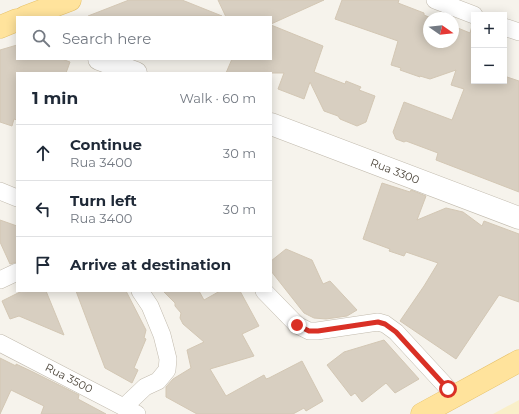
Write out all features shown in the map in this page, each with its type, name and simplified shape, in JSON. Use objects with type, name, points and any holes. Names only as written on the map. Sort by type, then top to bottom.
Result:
[{"type":"main road","points":[[30,16],[70,0]]},
{"type":"main road","points":[[422,414],[519,361]]},
{"type":"street","points":[[435,0],[471,14]]},
{"type":"street","points":[[507,28],[519,32]]},
{"type":"street","points":[[102,60],[133,72]]},
{"type":"street","name":"Rua 3300","points":[[272,124],[519,218]]},
{"type":"street","points":[[0,191],[16,198]]},
{"type":"street","points":[[0,280],[16,272]]},
{"type":"street","points":[[131,411],[145,387],[158,381],[167,370],[168,358],[162,335],[150,306],[141,292]]},
{"type":"street","points":[[265,292],[297,325],[309,331],[378,322],[385,324],[396,332],[455,396]]},
{"type":"street","name":"Rua 3500","points":[[0,343],[131,411]]},
{"type":"sand","points":[[519,400],[519,414],[493,414]]},
{"type":"building","points":[[129,0],[182,0],[222,16],[88,16]]},
{"type":"building","points":[[218,0],[324,0],[272,24],[272,16],[226,16]]},
{"type":"building","points":[[342,0],[399,0],[398,3],[423,13],[423,48],[459,48],[459,28],[470,33],[471,30],[471,84],[507,84],[507,77],[519,81],[519,192],[436,160],[438,153],[406,141],[404,142],[396,139],[393,132],[404,102],[452,120],[464,89],[451,85],[456,70],[430,79],[400,70],[401,68],[391,65],[398,41],[335,19]]},
{"type":"building","points":[[272,25],[323,46],[314,72],[345,84],[346,81],[361,87],[359,90],[375,96],[366,122],[357,126],[340,119],[338,116],[324,111],[310,82],[304,99],[278,89],[284,73],[226,72],[232,60],[272,60]]},
{"type":"building","points":[[16,45],[16,60],[65,60],[70,62],[66,72],[16,72],[16,120],[14,119],[12,126],[0,122],[0,50]]},
{"type":"building","points":[[382,183],[410,192],[411,190],[426,196],[417,220],[446,208],[463,212],[482,226],[484,221],[519,234],[519,302],[499,295],[456,359],[400,321],[438,263],[406,252],[404,256],[363,239]]},
{"type":"building","points":[[0,220],[16,226],[16,262],[10,264],[0,242]]},
{"type":"building","points":[[286,249],[312,260],[323,284],[330,281],[357,310],[347,316],[326,319],[314,318],[304,313],[272,272],[272,260]]},
{"type":"building","points":[[20,292],[46,292],[64,335],[19,316],[10,319],[2,301]]},
{"type":"building","points":[[76,292],[127,292],[146,330],[144,338],[146,339],[134,368],[138,370],[132,383],[105,368]]},
{"type":"building","points":[[164,292],[200,292],[204,300],[218,292],[241,292],[259,326],[242,334],[254,356],[210,369],[226,396],[264,375],[266,379],[269,378],[302,361],[323,401],[306,411],[304,408],[293,414],[197,414],[166,397],[166,387],[173,379],[191,368],[187,350],[204,342],[183,324],[180,318],[181,313],[175,306],[175,303]]},
{"type":"building","points":[[384,340],[419,379],[395,393],[386,383],[362,402],[355,393],[351,396],[327,365],[344,352]]},
{"type":"building","points":[[0,358],[16,366],[16,364],[79,395],[78,399],[106,414],[41,414],[44,406],[11,390],[0,414]]},
{"type":"route","points":[[297,325],[309,331],[318,331],[378,322],[385,324],[396,332],[448,389]]}]
